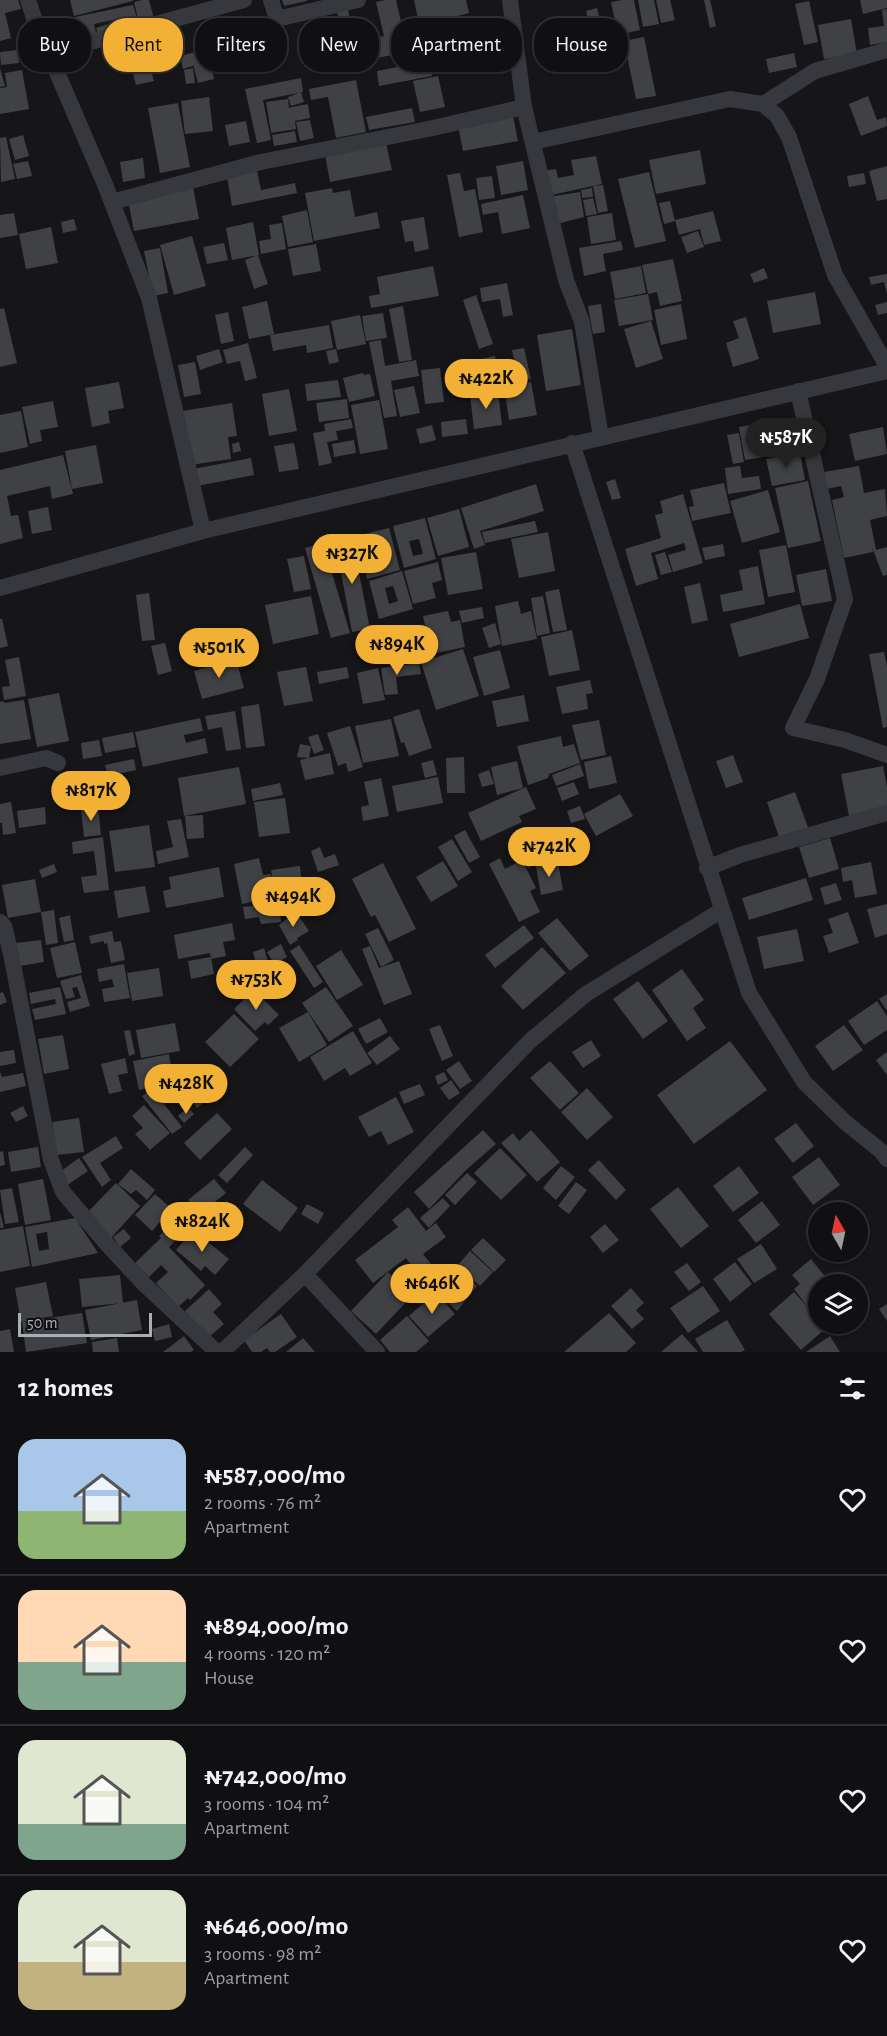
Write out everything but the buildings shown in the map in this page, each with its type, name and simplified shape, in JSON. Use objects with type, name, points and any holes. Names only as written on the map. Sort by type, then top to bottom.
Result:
[{"type":"street","points":[[28,0],[35,18]]},
{"type":"street","points":[[91,42],[244,0]]},
{"type":"street","points":[[271,0],[277,19],[358,0]]},
{"type":"street","points":[[510,0],[524,107],[566,280],[582,322],[601,437]]},
{"type":"street","points":[[763,104],[815,71],[887,50]]},
{"type":"street","points":[[58,72],[112,201],[149,298],[203,531]]},
{"type":"street","points":[[533,142],[730,99],[763,104],[777,116],[789,137],[835,275],[887,366]]},
{"type":"street","points":[[112,201],[261,162],[433,128],[524,107]]},
{"type":"street","points":[[0,588],[203,531],[887,371]]},
{"type":"street","points":[[798,391],[845,599],[817,679],[793,728],[845,740],[887,755]]},
{"type":"street","points":[[572,444],[748,993],[804,1082],[887,1159]]},
{"type":"street","points":[[0,768],[46,758],[58,763]]},
{"type":"street","points":[[707,868],[740,855],[887,813]]},
{"type":"street","points":[[222,1352],[305,1274],[530,1041],[586,994],[722,910]]},
{"type":"street","points":[[0,921],[4,926],[11,954],[51,1160],[63,1192],[144,1284],[217,1352]]},
{"type":"street","points":[[305,1274],[377,1352]]}]
